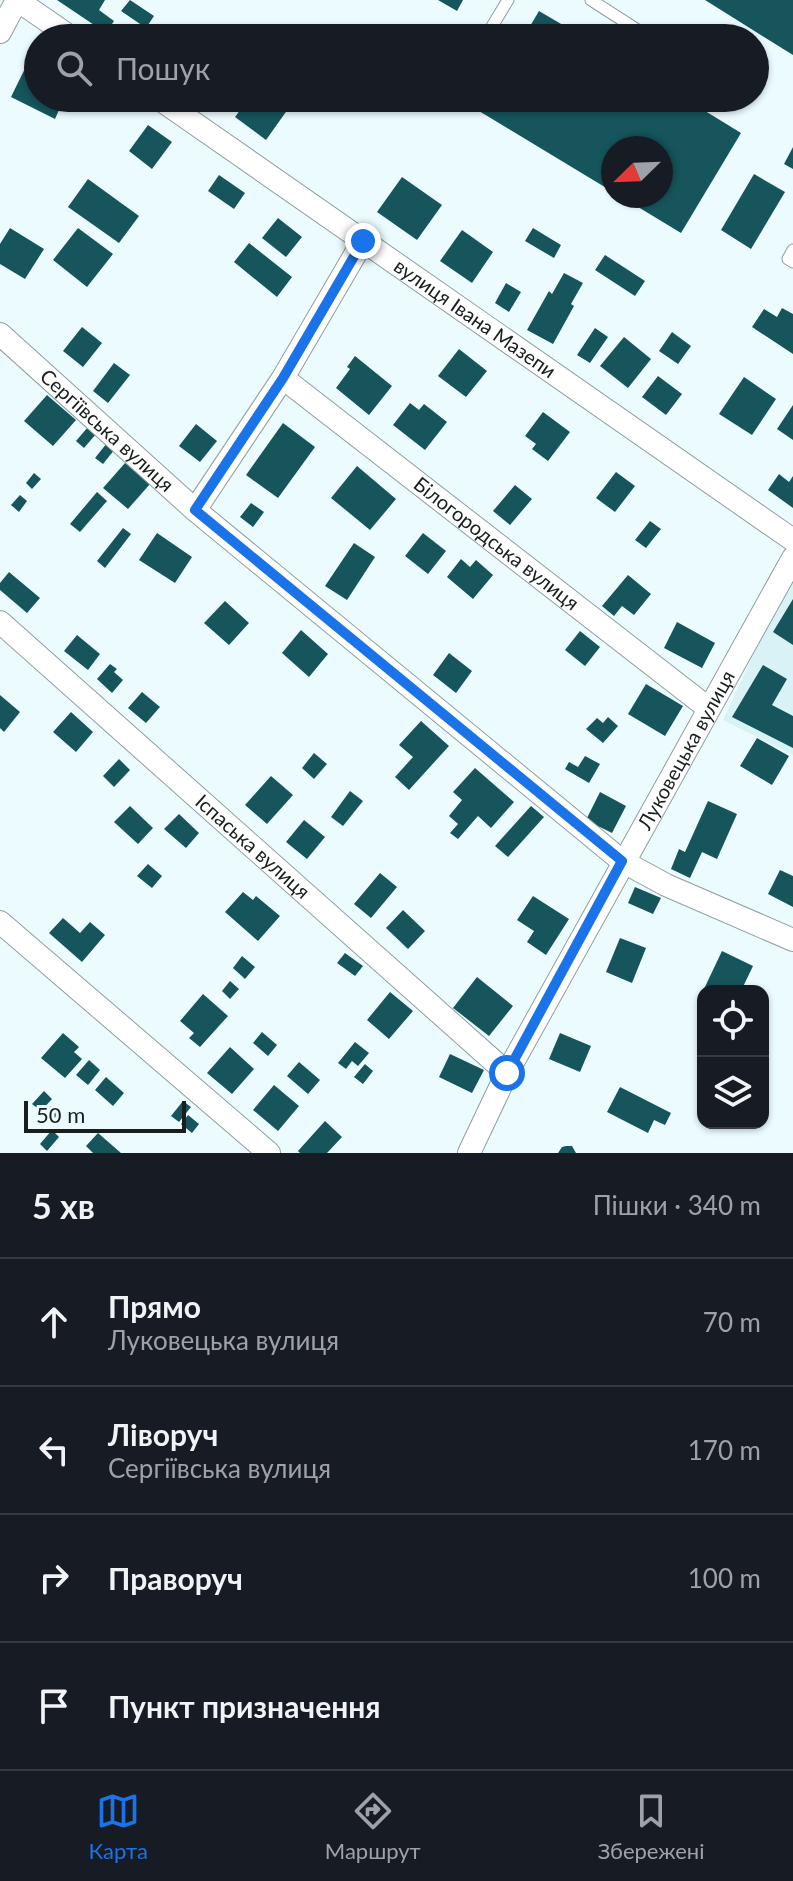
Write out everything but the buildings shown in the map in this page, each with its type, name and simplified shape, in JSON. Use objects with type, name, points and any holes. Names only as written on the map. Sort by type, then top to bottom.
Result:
[{"type":"street","points":[[0,32],[17,0],[52,24]]},
{"type":"street","name":"вулиця Івана Мазепи","points":[[178,112],[793,540]]},
{"type":"street","points":[[195,510],[283,378],[363,241]]},
{"type":"street","name":"Сергіївська вулиця","points":[[0,334],[195,510],[622,861],[666,885],[793,940]]},
{"type":"street","name":"Білогородська вулиця","points":[[283,378],[708,708]]},
{"type":"street","name":"Луковецька вулиця","points":[[469,1153],[507,1073],[622,861],[793,558]]},
{"type":"street","name":"Іспаська вулиця","points":[[0,622],[507,1073]]},
{"type":"street","points":[[0,922],[269,1153]]},
{"type":"lane","points":[[493,24],[508,0]]},
{"type":"lane","points":[[591,0],[628,24]]},
{"type":"lane","points":[[793,250],[788,259],[793,262]]},
{"type":"shaded area","points":[[793,570],[793,755],[723,720]]},
{"type":"route","points":[[363,241],[283,378],[195,510],[622,861],[507,1073]]}]
